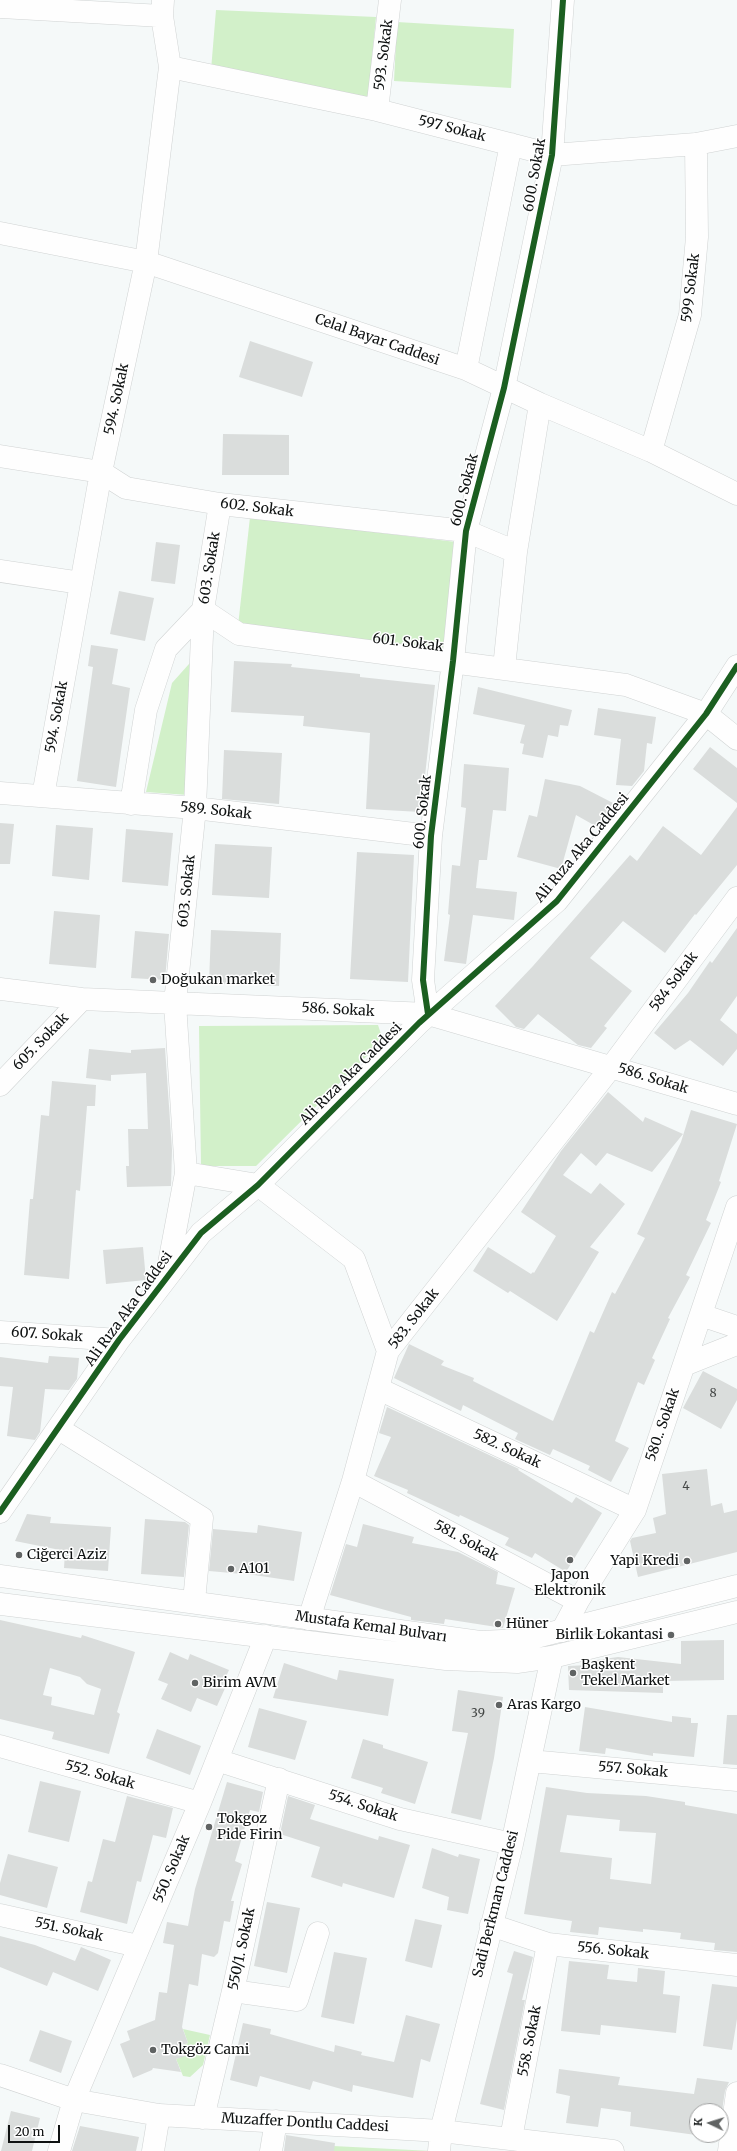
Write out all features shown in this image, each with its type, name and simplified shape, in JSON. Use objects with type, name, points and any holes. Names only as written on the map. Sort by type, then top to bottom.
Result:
[{"type":"street","name":"593. Sokak","points":[[377,110],[390,0]]},
{"type":"street","name":"600. Sokak","points":[[428,1014],[422,980],[431,836],[454,662],[466,531],[504,388],[552,155],[563,0]]},
{"type":"street","points":[[0,7],[162,8]]},
{"type":"street","name":"594. Sokak","points":[[43,796],[102,472],[146,262],[170,67],[162,8]]},
{"type":"street","name":"597 Sokak","points":[[170,67],[377,110],[552,155],[696,144],[737,136]]},
{"type":"street","points":[[466,369],[511,144]]},
{"type":"street","name":"599 Sokak","points":[[651,450],[690,315],[697,237],[696,144]]},
{"type":"street","name":"Celal Bayar Caddesi","points":[[0,233],[146,262],[466,369],[540,404],[651,450],[737,494]]},
{"type":"street","points":[[504,668],[516,552],[540,404]]},
{"type":"street","name":"602. Sokak","points":[[0,456],[102,472],[126,488],[220,504],[466,531],[516,552]]},
{"type":"street","name":"603. Sokak","points":[[166,1278],[186,1173],[175,1003],[195,808],[203,610],[220,504]]},
{"type":"street","points":[[0,571],[81,583]]},
{"type":"street","points":[[130,804],[146,710],[166,649],[203,610]]},
{"type":"street","name":"601. Sokak","points":[[203,610],[239,634],[626,685],[706,714],[737,739]]},
{"type":"street","name":"Ali Rıza Aka Caddesi","points":[[0,1512],[119,1340],[201,1233],[258,1185],[428,1014],[556,901],[706,714],[737,666]]},
{"type":"street","name":"589. Sokak","points":[[0,793],[195,808],[431,836]]},
{"type":"street","name":"584 Sokak","points":[[612,1066],[737,898]]},
{"type":"street","name":"586. Sokak","points":[[0,989],[82,999],[428,1014],[612,1066],[737,1104]]},
{"type":"street","name":"605. Sokak","points":[[0,1085],[82,999]]},
{"type":"street","name":"583. Sokak","points":[[309,1618],[353,1481],[388,1351],[612,1066]]},
{"type":"street","points":[[186,1173],[258,1185],[354,1259],[388,1351]]},
{"type":"street","name":"580.. Sokak","points":[[562,1631],[578,1601],[635,1510],[737,1207]]},
{"type":"street","points":[[701,1315],[737,1327]]},
{"type":"street","name":"607. Sokak","points":[[0,1332],[119,1340]]},
{"type":"street","points":[[684,1364],[737,1344]]},
{"type":"street","name":"582. Sokak","points":[[379,1389],[635,1510]]},
{"type":"street","points":[[58,1429],[202,1518],[194,1601]]},
{"type":"street","name":"581. Sokak","points":[[353,1481],[578,1601]]},
{"type":"street","name":"Mustafa Kemal Bulvarı","points":[[0,1576],[194,1601],[480,1642],[524,1640],[737,1586]]},
{"type":"street","name":"Mustafa Kemal Bulvarı","points":[[0,1604],[446,1659],[517,1662],[552,1657],[737,1612]]},
{"type":"street","name":"550. Sokak","points":[[59,2151],[74,2100],[138,1946],[200,1803],[266,1636]]},
{"type":"street","name":"Sadi Berkman Caddesi","points":[[440,2141],[491,1925],[512,1844],[552,1657]]},
{"type":"street","name":"552. Sokak","points":[[0,1746],[200,1803]]},
{"type":"street","name":"554. Sokak","points":[[217,1760],[400,1819],[512,1844]]},
{"type":"street","name":"557. Sokak","points":[[530,1760],[737,1780]]},
{"type":"street","name":"550/1. Sokak","points":[[203,2118],[233,1991],[279,1779]]},
{"type":"street","name":"551. Sokak","points":[[0,1915],[138,1946]]},
{"type":"street","name":"556. Sokak","points":[[491,1925],[548,1944],[737,1965]]},
{"type":"street","points":[[233,1991],[297,2000],[318,1933]]},
{"type":"street","name":"558. Sokak","points":[[511,2138],[548,1944]]},
{"type":"street","name":"Muzaffer Dontlu Caddesi","points":[[0,2075],[74,2100],[159,2115],[276,2121],[440,2141],[511,2138],[559,2148],[613,2151]]},
{"type":"street","points":[[728,2151],[737,2093]]},
{"type":"street","points":[[153,2151],[159,2115]]},
{"type":"street","points":[[271,2151],[276,2121]]},
{"type":"green space","points":[[216,10],[376,17],[368,100],[211,70]]},
{"type":"green space","points":[[397,22],[514,29],[511,88],[394,81]]},
{"type":"green space","points":[[250,517],[456,542],[443,651],[238,626]]},
{"type":"green space","points":[[197,655],[188,795],[146,792],[172,683]]},
{"type":"green space","points":[[378,1025],[383,1040],[256,1166],[201,1166],[199,1026]]},
{"type":"green space","points":[[183,2029],[210,2035],[203,2065],[190,2077],[183,2076],[176,2059],[186,2055],[182,2045],[188,2043]]},
{"type":"green space","points":[[333,2146],[432,2151],[332,2151]]},
{"type":"building","points":[[250,341],[313,362],[302,397],[239,377]]},
{"type":"building","points":[[223,434],[289,435],[289,475],[222,475]]},
{"type":"building","points":[[156,542],[180,545],[175,584],[151,581]]},
{"type":"building","points":[[119,591],[154,598],[145,641],[110,634]]},
{"type":"building","points":[[91,645],[118,649],[112,684],[130,688],[116,787],[77,781],[93,667],[88,666]]},
{"type":"building","points":[[234,661],[292,664],[291,667],[360,674],[360,677],[435,685],[421,812],[366,809],[370,733],[303,726],[304,716],[231,712]]},
{"type":"building","points":[[478,687],[572,710],[568,726],[560,725],[558,737],[548,735],[543,758],[522,754],[524,744],[520,743],[525,725],[473,714]]},
{"type":"building","points":[[598,708],[656,717],[652,744],[647,743],[644,771],[632,786],[616,785],[621,739],[594,735]]},
{"type":"building","points":[[710,747],[737,768],[737,803],[693,769]]},
{"type":"building","points":[[224,750],[282,753],[279,804],[222,799]]},
{"type":"building","points":[[464,764],[509,768],[506,811],[493,810],[487,860],[479,860],[476,888],[517,892],[514,920],[473,915],[466,964],[444,961],[450,915],[448,914],[452,865],[460,866],[466,808],[461,807]]},
{"type":"building","points":[[545,779],[580,786],[613,803],[599,828],[576,815],[561,869],[517,857],[529,815],[537,817]]},
{"type":"building","points":[[737,807],[737,865],[696,915],[695,914],[665,953],[623,921],[590,958],[632,991],[604,1026],[607,1028],[591,1048],[578,1045],[538,1014],[524,1029],[516,1027],[495,1006],[533,966],[630,855],[637,861],[663,826],[701,855]]},
{"type":"building","points":[[0,823],[14,824],[10,864],[0,864]]},
{"type":"building","points":[[56,825],[93,828],[89,880],[52,876]]},
{"type":"building","points":[[126,829],[173,833],[168,886],[122,882]]},
{"type":"building","points":[[215,844],[272,847],[269,898],[212,895]]},
{"type":"building","points":[[357,852],[414,855],[408,982],[350,979]]},
{"type":"building","points":[[54,911],[100,915],[96,968],[49,964]]},
{"type":"building","points":[[737,928],[737,996],[720,1020],[737,1034],[737,1049],[723,1066],[690,1040],[675,1050],[654,1033],[688,993],[710,961],[712,963]]},
{"type":"building","points":[[211,930],[281,933],[279,986],[209,983]]},
{"type":"building","points":[[135,931],[169,934],[165,980],[131,978]]},
{"type":"building","points":[[165,1048],[172,1150],[171,1186],[127,1187],[126,1166],[129,1166],[128,1129],[148,1129],[146,1073],[111,1075],[111,1081],[86,1078],[89,1049],[131,1053],[131,1050]]},
{"type":"building","points":[[52,1081],[96,1085],[95,1106],[87,1106],[80,1191],[76,1190],[69,1279],[24,1275],[30,1199],[33,1199],[41,1115],[49,1116]]},
{"type":"building","points":[[608,1092],[643,1122],[645,1117],[683,1134],[652,1172],[607,1153],[596,1166],[581,1153],[563,1175],[591,1194],[600,1183],[625,1204],[590,1247],[599,1252],[557,1321],[510,1291],[508,1293],[473,1271],[488,1247],[531,1274],[533,1272],[534,1273],[556,1236],[521,1212],[561,1151]]},
{"type":"building","points":[[691,1110],[737,1124],[719,1181],[721,1182],[706,1220],[711,1223],[686,1275],[690,1277],[668,1318],[670,1319],[652,1358],[655,1360],[644,1385],[638,1382],[615,1441],[629,1448],[611,1482],[588,1470],[590,1466],[553,1449],[550,1455],[515,1439],[518,1433],[463,1405],[461,1411],[394,1378],[409,1344],[444,1361],[441,1365],[474,1378],[473,1381],[553,1421],[590,1331],[594,1333],[612,1292],[615,1294],[645,1238],[637,1234],[681,1142]]},
{"type":"building","points":[[143,1247],[146,1280],[106,1284],[103,1250]]},
{"type":"building","points":[[49,1356],[79,1358],[77,1379],[69,1390],[45,1389],[40,1432],[35,1440],[7,1436],[13,1387],[0,1386],[0,1357],[48,1363]]},
{"type":"building","points":[[703,1371],[737,1389],[737,1400],[721,1429],[683,1408]]},
{"type":"building","points":[[387,1407],[519,1469],[518,1470],[572,1503],[576,1497],[602,1513],[566,1572],[535,1553],[532,1558],[505,1545],[509,1538],[460,1515],[459,1517],[407,1493],[408,1490],[374,1476],[391,1437],[379,1433]]},
{"type":"building","points":[[707,1469],[711,1506],[722,1503],[724,1513],[737,1510],[737,1552],[638,1577],[630,1541],[632,1538],[656,1533],[653,1518],[666,1514],[662,1474]]},
{"type":"building","points":[[27,1514],[51,1517],[50,1523],[111,1527],[108,1571],[64,1568],[65,1551],[15,1541]]},
{"type":"building","points":[[145,1519],[185,1522],[189,1525],[184,1577],[141,1574]]},
{"type":"building","points":[[363,1524],[414,1537],[412,1543],[458,1552],[498,1572],[496,1584],[515,1588],[503,1628],[445,1619],[444,1624],[411,1620],[411,1617],[330,1595],[346,1544],[357,1547]]},
{"type":"building","points":[[258,1525],[302,1532],[294,1581],[254,1575],[209,1571],[213,1529],[257,1533]]},
{"type":"building","points":[[0,1620],[81,1638],[82,1635],[135,1652],[117,1712],[120,1714],[109,1754],[52,1739],[54,1732],[0,1719]],"holes":[[[50,1668],[80,1677],[87,1684],[101,1689],[94,1715],[51,1705],[52,1697],[43,1695]]]},
{"type":"building","points":[[724,1640],[724,1680],[663,1681],[663,1693],[569,1690],[568,1666],[589,1665],[589,1661],[618,1657],[681,1664],[681,1641]]},
{"type":"building","name":"Birim AVM","points":[[170,1652],[188,1660],[190,1654],[229,1670],[224,1681],[227,1684],[217,1706],[197,1698],[191,1712],[161,1699],[168,1684],[158,1680]]},
{"type":"building","points":[[284,1663],[337,1680],[339,1670],[394,1679],[388,1716],[273,1698]]},
{"type":"building","points":[[458,1690],[503,1697],[494,1758],[481,1820],[451,1813],[468,1733],[452,1731]]},
{"type":"building","points":[[585,1707],[672,1722],[672,1716],[691,1718],[691,1723],[698,1723],[694,1757],[653,1753],[653,1756],[606,1748],[605,1754],[579,1751]]},
{"type":"building","points":[[259,1708],[307,1721],[295,1760],[248,1747]]},
{"type":"building","points":[[727,1715],[737,1715],[737,1765],[723,1764]]},
{"type":"building","points":[[157,1729],[201,1746],[190,1775],[146,1758]]},
{"type":"building","points":[[363,1739],[383,1745],[383,1748],[428,1762],[415,1804],[381,1793],[383,1788],[351,1778]]},
{"type":"building","points":[[40,1781],[81,1791],[69,1842],[28,1832]]},
{"type":"building","points":[[227,1782],[263,1792],[259,1812],[250,1810],[235,1861],[242,1864],[231,1901],[234,1901],[230,1922],[224,1921],[218,1953],[214,1957],[202,1954],[198,1986],[189,1984],[182,2027],[188,2043],[182,2045],[186,2056],[176,2059],[181,2072],[153,2068],[152,2070],[133,2078],[120,2044],[130,2040],[127,2031],[155,2020],[159,1992],[167,1993],[174,1945],[163,1943],[167,1922],[188,1926],[195,1889]]},
{"type":"building","points":[[546,1787],[587,1793],[646,1796],[685,1802],[685,1805],[737,1814],[737,1952],[714,1950],[715,1943],[680,1939],[681,1933],[643,1929],[643,1932],[599,1927],[598,1935],[570,1932],[572,1921],[524,1914]],"holes":[[[567,1815],[620,1820],[619,1831],[656,1833],[651,1884],[610,1879],[612,1858],[560,1852]]]},
{"type":"building","points":[[127,1796],[173,1808],[166,1838],[153,1835],[141,1882],[137,1881],[127,1924],[80,1912],[88,1881],[92,1882],[103,1839],[115,1842]]},
{"type":"building","points":[[288,1796],[315,1805],[310,1819],[378,1840],[379,1836],[410,1845],[394,1898],[343,1883],[342,1887],[311,1877],[320,1847],[280,1834]]},
{"type":"building","points":[[432,1848],[458,1857],[459,1854],[480,1859],[468,1914],[447,1910],[449,1897],[422,1888]]},
{"type":"building","points":[[8,1854],[58,1867],[47,1908],[0,1895],[0,1883]]},
{"type":"building","points":[[267,1902],[300,1908],[287,1973],[254,1966]]},
{"type":"building","points":[[415,1919],[442,1925],[432,1968],[405,1961]]},
{"type":"building","points":[[0,1936],[35,1945],[75,1961],[81,1947],[111,1960],[98,1991],[53,1972],[47,1986],[0,1967]]},
{"type":"building","points":[[514,1951],[533,1957],[522,2000],[525,2000],[504,2110],[480,2104],[513,1974],[507,1972]]},
{"type":"building","points":[[334,1952],[367,1958],[354,2024],[321,2017]]},
{"type":"building","points":[[569,1961],[609,1965],[607,1979],[637,1982],[638,1968],[665,1971],[663,1994],[680,1996],[676,2033],[601,2025],[600,2035],[561,2031]]},
{"type":"building","points":[[712,1984],[737,1987],[737,2019],[732,2050],[703,2046]]},
{"type":"building","points":[[406,2015],[440,2024],[430,2062],[421,2059],[413,2098],[353,2085],[352,2092],[313,2081],[310,2090],[260,2076],[257,2087],[230,2080],[243,2023],[271,2029],[270,2034],[334,2052],[335,2045],[362,2052],[361,2055],[394,2062]]},
{"type":"building","points":[[40,2030],[72,2041],[61,2073],[29,2061]]},
{"type":"building","points":[[559,2069],[620,2077],[618,2085],[694,2094],[697,2078],[729,2082],[725,2091],[723,2103],[689,2103],[689,2134],[630,2126],[631,2112],[601,2108],[598,2127],[566,2123],[570,2096],[556,2093]]},
{"type":"building","points":[[11,2111],[40,2118],[32,2151],[1,2151]]},
{"type":"building","points":[[80,2126],[139,2137],[136,2151],[72,2151]]},
{"type":"building","points":[[286,2135],[335,2143],[334,2151],[284,2151]]},
{"type":"cycle path","points":[[428,1014],[423,980],[431,836],[453,661],[466,531],[504,388],[552,155],[563,0]]},
{"type":"cycle path","points":[[0,1512],[119,1340],[201,1233],[258,1185],[419,1023],[557,901],[706,714],[737,666]]},
{"type":"place","name":"Doğukan market","points":[[153,980]]},
{"type":"place","name":"Ciğerci Aziz","points":[[19,1555]]},
{"type":"place","name":"Japon Elektronik","points":[[570,1560]]},
{"type":"place","name":"Yapi Kredi","points":[[687,1561]]},
{"type":"place","name":"A101","points":[[231,1569]]},
{"type":"place","name":"Hüner","points":[[498,1624]]},
{"type":"place","name":"Birlik Lokantasi","points":[[671,1635]]},
{"type":"place","name":"Başkent Tekel Market","points":[[573,1673]]},
{"type":"place","name":"Birim AVM","points":[[195,1683]]},
{"type":"place","name":"Aras Kargo","points":[[499,1705]]},
{"type":"place","name":"Tokgoz Pide Firin","points":[[209,1827]]},
{"type":"place","name":"Tokgöz Cami","points":[[153,2050]]}]
